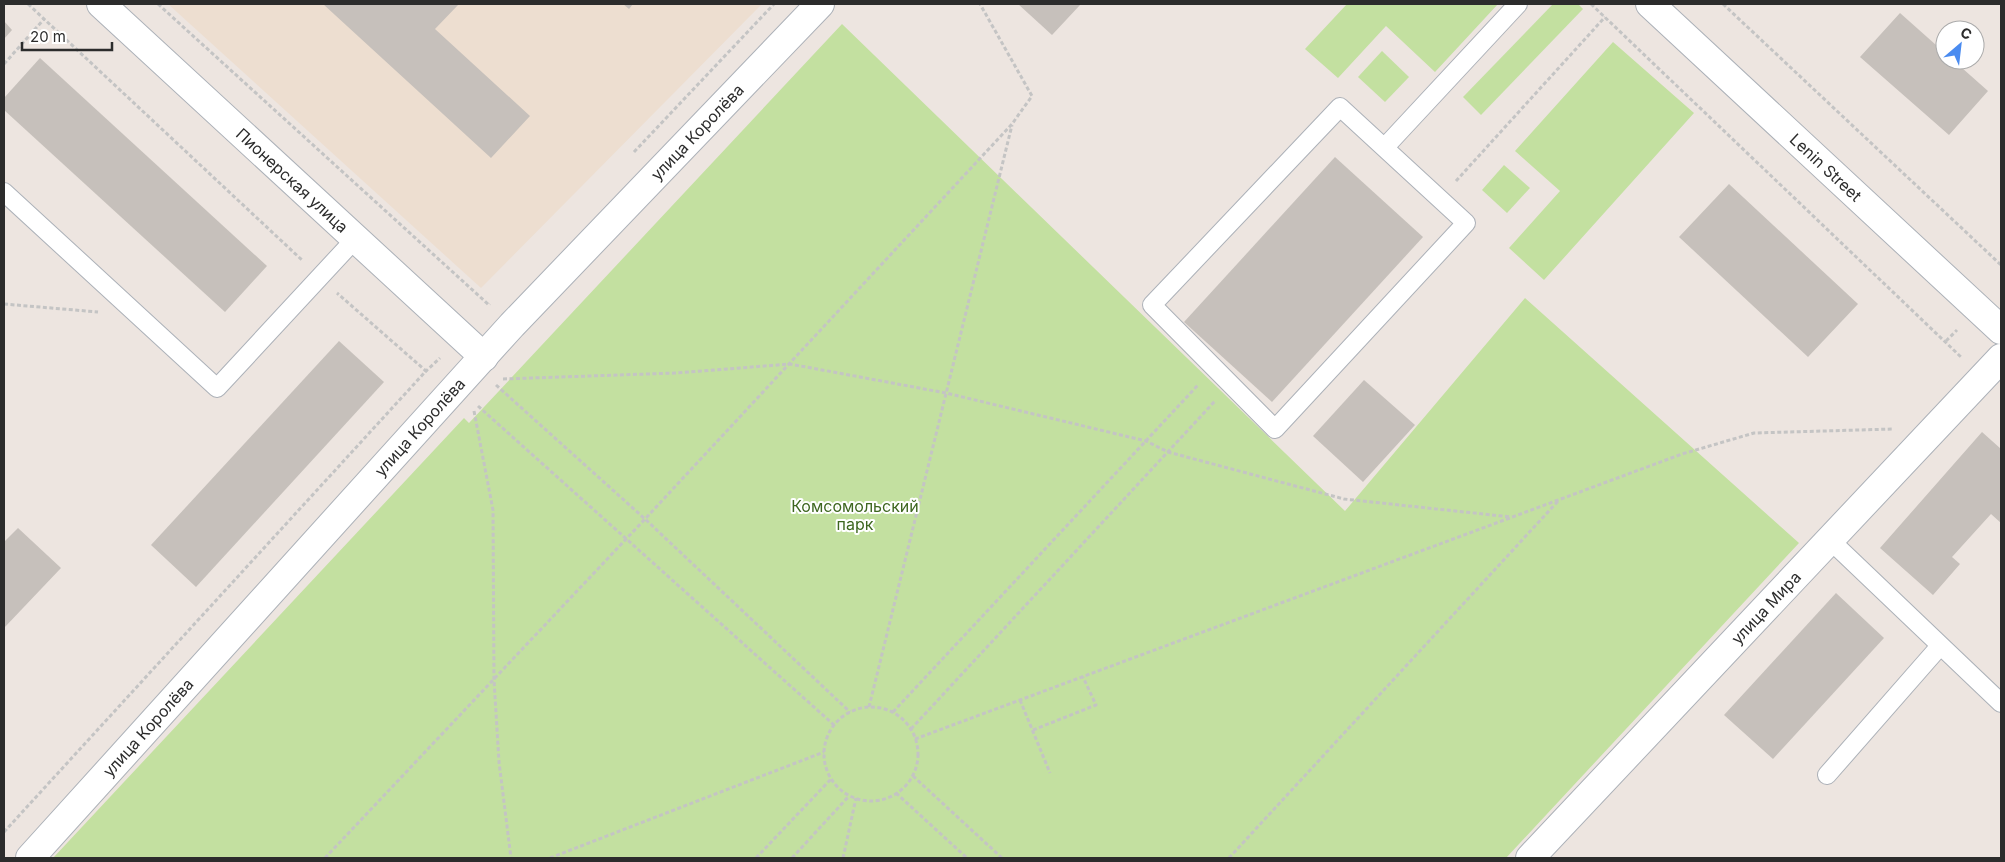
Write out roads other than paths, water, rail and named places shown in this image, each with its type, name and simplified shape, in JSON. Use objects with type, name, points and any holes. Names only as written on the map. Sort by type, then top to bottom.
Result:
[{"type":"street","name":"улица Королёва","points":[[30,858],[487,368],[820,4]]},
{"type":"street","name":"Lenin Street","points":[[1650,4],[2001,330]]},
{"type":"street","name":"Пионерская улица","points":[[104,5],[356,238],[487,368]]},
{"type":"street","name":"улица Мира","points":[[1530,858],[2001,358]]},
{"type":"lane","points":[[1385,147],[1518,4]]},
{"type":"lane","points":[[1340,107],[1385,147],[1466,223],[1275,429],[1152,305],[1340,107]]},
{"type":"lane","points":[[4,192],[217,388],[356,238]]},
{"type":"lane","points":[[1830,540],[2001,703]]},
{"type":"lane","points":[[1827,775],[1940,646]]},
{"type":"park label","name":"Комсомольский парк","points":[[855,515]]}]
